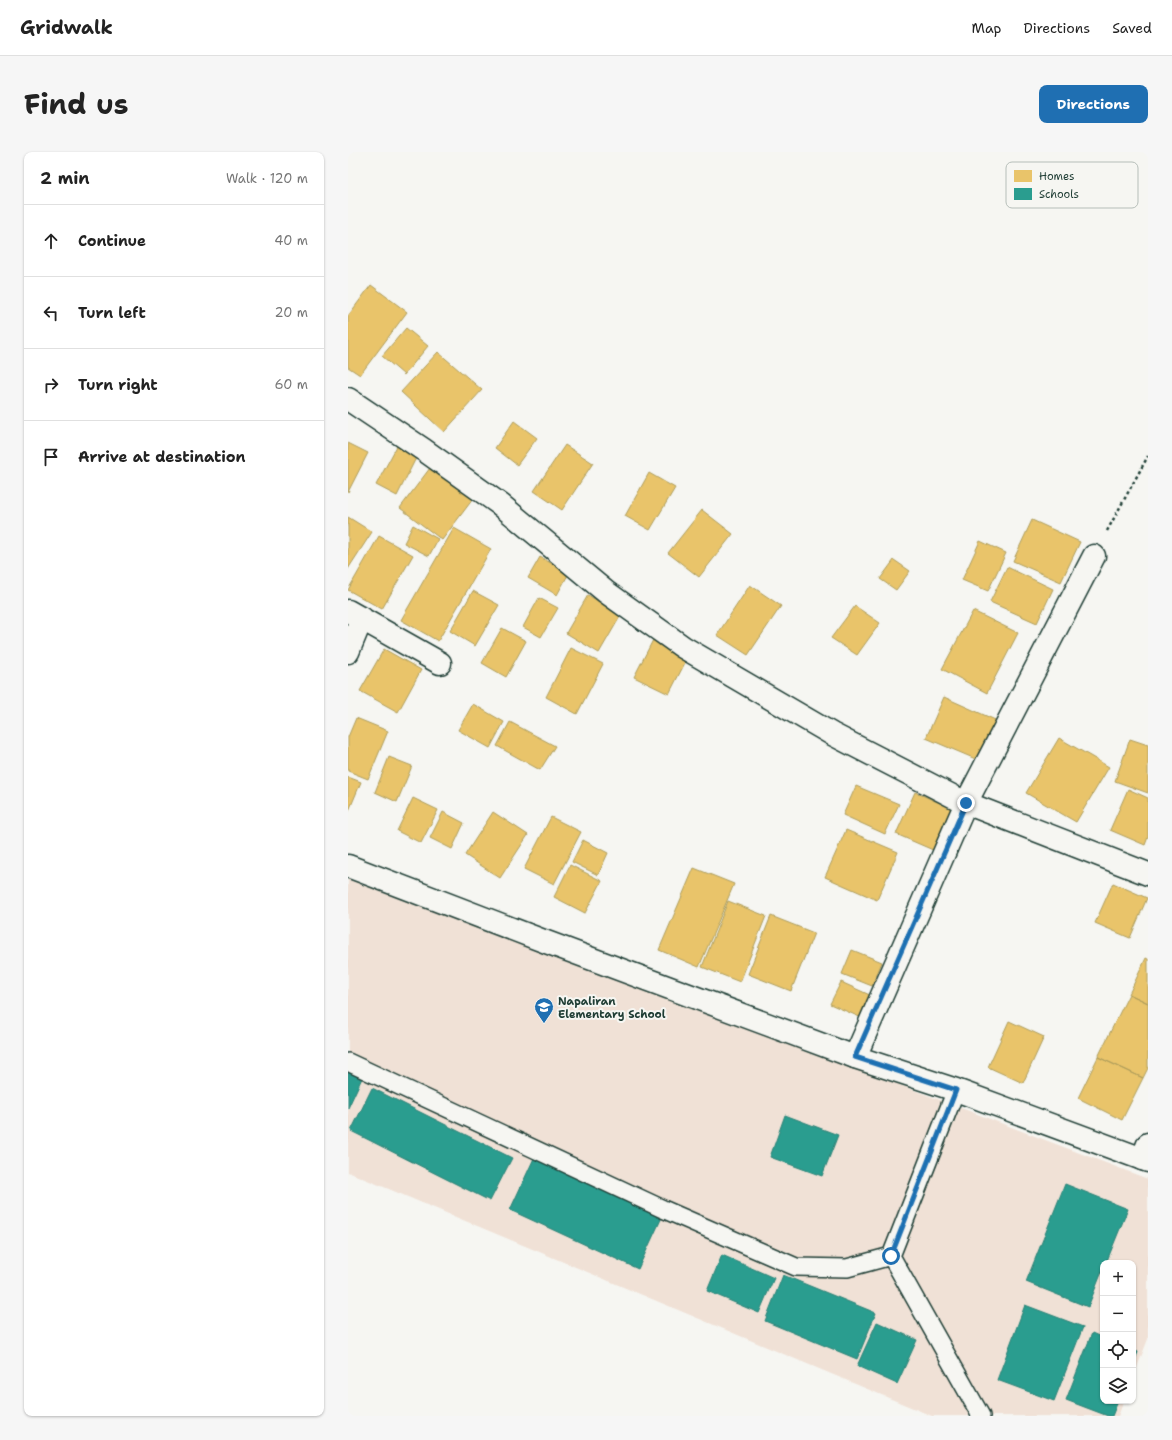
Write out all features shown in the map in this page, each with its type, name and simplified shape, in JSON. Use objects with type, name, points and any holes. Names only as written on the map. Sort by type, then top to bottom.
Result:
[{"type":"street","points":[[348,398],[501,505],[606,592],[683,647],[832,734],[966,803],[1148,874]]},
{"type":"street","points":[[855,1057],[966,803],[1094,556]]},
{"type":"street","points":[[348,652],[355,615],[440,663]]},
{"type":"street","points":[[348,866],[540,940],[855,1057],[1146,1155]]},
{"type":"lane","points":[[348,1062],[663,1209],[796,1267],[847,1268],[891,1256]]},
{"type":"lane","points":[[891,1256],[956,1090]]},
{"type":"lane","points":[[891,1256],[981,1416]]},
{"type":"path","points":[[1094,556],[1148,456]]},
{"type":"shaded area","name":"Napaliran Elementary School","points":[[348,875],[1148,1179],[1148,1339],[1136,1370],[1136,1260],[1100,1260],[1100,1404],[1123,1404],[1118,1416],[932,1416],[348,1172]]},
{"type":"building: Homes","points":[[371,285],[407,312],[360,375],[348,367],[348,316]]},
{"type":"building: Homes","points":[[406,328],[428,346],[404,375],[382,356]]},
{"type":"building: Homes","points":[[438,352],[482,390],[444,432],[401,392]]},
{"type":"building: Homes","points":[[514,421],[537,438],[517,465],[495,448]]},
{"type":"building: Homes","points":[[348,443],[368,453],[348,492]]},
{"type":"building: Homes","points":[[565,445],[593,463],[562,510],[534,491]]},
{"type":"building: Homes","points":[[397,446],[417,456],[397,496],[376,485]]},
{"type":"building: Homes","points":[[436,460],[479,491],[442,540],[400,508]]},
{"type":"building: Homes","points":[[649,473],[675,488],[650,530],[625,516]]},
{"type":"building: Homes","points":[[702,510],[733,534],[699,577],[668,553]]},
{"type":"building: Homes","points":[[348,517],[372,532],[348,569]]},
{"type":"building: Homes","points":[[1032,520],[1080,542],[1061,582],[1013,561]]},
{"type":"building: Homes","points":[[413,525],[438,539],[429,556],[404,543]]},
{"type":"building: Homes","points":[[454,528],[491,549],[438,641],[401,620]]},
{"type":"building: Homes","points":[[379,536],[413,555],[382,609],[348,590]]},
{"type":"building: Homes","points":[[980,541],[1006,553],[988,591],[962,580]]},
{"type":"building: Homes","points":[[540,557],[569,573],[557,595],[528,578]]},
{"type":"building: Homes","points":[[894,560],[910,571],[896,590],[880,579]]},
{"type":"building: Homes","points":[[1007,567],[1053,589],[1037,623],[990,602]]},
{"type":"building: Homes","points":[[750,585],[781,606],[748,655],[717,635]]},
{"type":"building: Homes","points":[[473,591],[499,605],[475,646],[450,631]]},
{"type":"building: Homes","points":[[588,595],[621,615],[599,653],[566,633]]},
{"type":"building: Homes","points":[[539,598],[558,608],[541,637],[523,627]]},
{"type":"building: Homes","points":[[855,606],[880,623],[857,655],[831,638]]},
{"type":"building: Homes","points":[[973,611],[1018,633],[987,693],[942,669]]},
{"type":"building: Homes","points":[[502,628],[526,641],[506,677],[482,663]]},
{"type":"building: Homes","points":[[654,638],[689,655],[669,694],[634,677]]},
{"type":"building: Homes","points":[[571,648],[603,664],[577,714],[546,697]]},
{"type":"building: Homes","points":[[384,649],[421,670],[398,712],[360,691]]},
{"type":"building: Homes","points":[[944,697],[1002,723],[985,763],[926,738]]},
{"type":"building: Homes","points":[[473,704],[504,722],[490,748],[458,730]]},
{"type":"building: Homes","points":[[356,718],[388,731],[368,779],[348,771],[348,737]]},
{"type":"building: Homes","points":[[510,722],[555,746],[540,770],[497,746]]},
{"type":"building: Homes","points":[[1059,738],[1109,767],[1076,822],[1026,793]]},
{"type":"building: Homes","points":[[1130,739],[1148,745],[1148,793],[1115,781]]},
{"type":"building: Homes","points":[[389,757],[412,766],[397,802],[375,792]]},
{"type":"building: Homes","points":[[348,777],[361,782],[348,813]]},
{"type":"building: Homes","points":[[856,786],[899,804],[885,834],[843,815]]},
{"type":"building: Homes","points":[[1128,789],[1148,798],[1148,837],[1145,845],[1110,830]]},
{"type":"building: Homes","points":[[915,792],[951,808],[933,850],[896,834]]},
{"type":"building: Homes","points":[[413,798],[438,810],[421,843],[397,831]]},
{"type":"building: Homes","points":[[443,812],[464,823],[452,849],[430,838]]},
{"type":"building: Homes","points":[[493,812],[528,835],[500,878],[465,855]]},
{"type":"building: Homes","points":[[551,817],[581,832],[554,884],[524,869]]},
{"type":"building: Homes","points":[[846,830],[898,852],[877,900],[825,877]]},
{"type":"building: Homes","points":[[583,840],[608,853],[598,875],[572,862]]},
{"type":"building: Homes","points":[[570,865],[602,881],[585,913],[554,897]]},
{"type":"building: Homes","points":[[694,868],[734,884],[699,967],[659,950]]},
{"type":"building: Homes","points":[[1113,883],[1147,898],[1130,938],[1095,923]]},
{"type":"building: Homes","points":[[728,901],[766,916],[740,982],[702,967]]},
{"type":"building: Homes","points":[[771,916],[814,933],[791,991],[748,974]]},
{"type":"building: Homes","points":[[852,950],[882,962],[872,986],[842,974]]},
{"type":"building: Homes","points":[[1146,958],[1148,959],[1148,1003],[1129,994]]},
{"type":"building: Homes","points":[[841,982],[872,996],[862,1018],[830,1004]]},
{"type":"building: Homes","points":[[1129,994],[1148,1003],[1148,1068],[1143,1078],[1098,1057]]},
{"type":"building: Homes","points":[[1009,1021],[1044,1037],[1023,1083],[988,1067]]},
{"type":"building: Homes","points":[[1098,1057],[1143,1078],[1122,1120],[1078,1098]]},
{"type":"building: Schools","points":[[348,1072],[362,1078],[348,1108]]},
{"type":"building: Schools","points":[[372,1088],[512,1158],[490,1201],[351,1131]]},
{"type":"building: Schools","points":[[785,1115],[838,1135],[822,1176],[770,1157]]},
{"type":"building: Schools","points":[[535,1156],[663,1215],[638,1269],[510,1210]]},
{"type":"building: Schools","points":[[1065,1184],[1128,1209],[1107,1260],[1100,1260],[1100,1277],[1088,1307],[1026,1282]]},
{"type":"building: Schools","points":[[722,1255],[774,1278],[759,1313],[707,1291]]},
{"type":"building: Schools","points":[[783,1275],[876,1313],[857,1359],[765,1321]]},
{"type":"building: Schools","points":[[1025,1305],[1083,1327],[1054,1401],[997,1380]]},
{"type":"building: Schools","points":[[877,1322],[917,1340],[897,1384],[857,1366]]},
{"type":"building: Schools","points":[[1092,1333],[1100,1337],[1100,1404],[1117,1404],[1112,1416],[1108,1416],[1066,1400]]},
{"type":"place","name":"Napaliran Elementary School","points":[[544,1024]]},
{"type":"route","points":[[891,1256],[956,1090],[855,1057],[966,803]]}]
